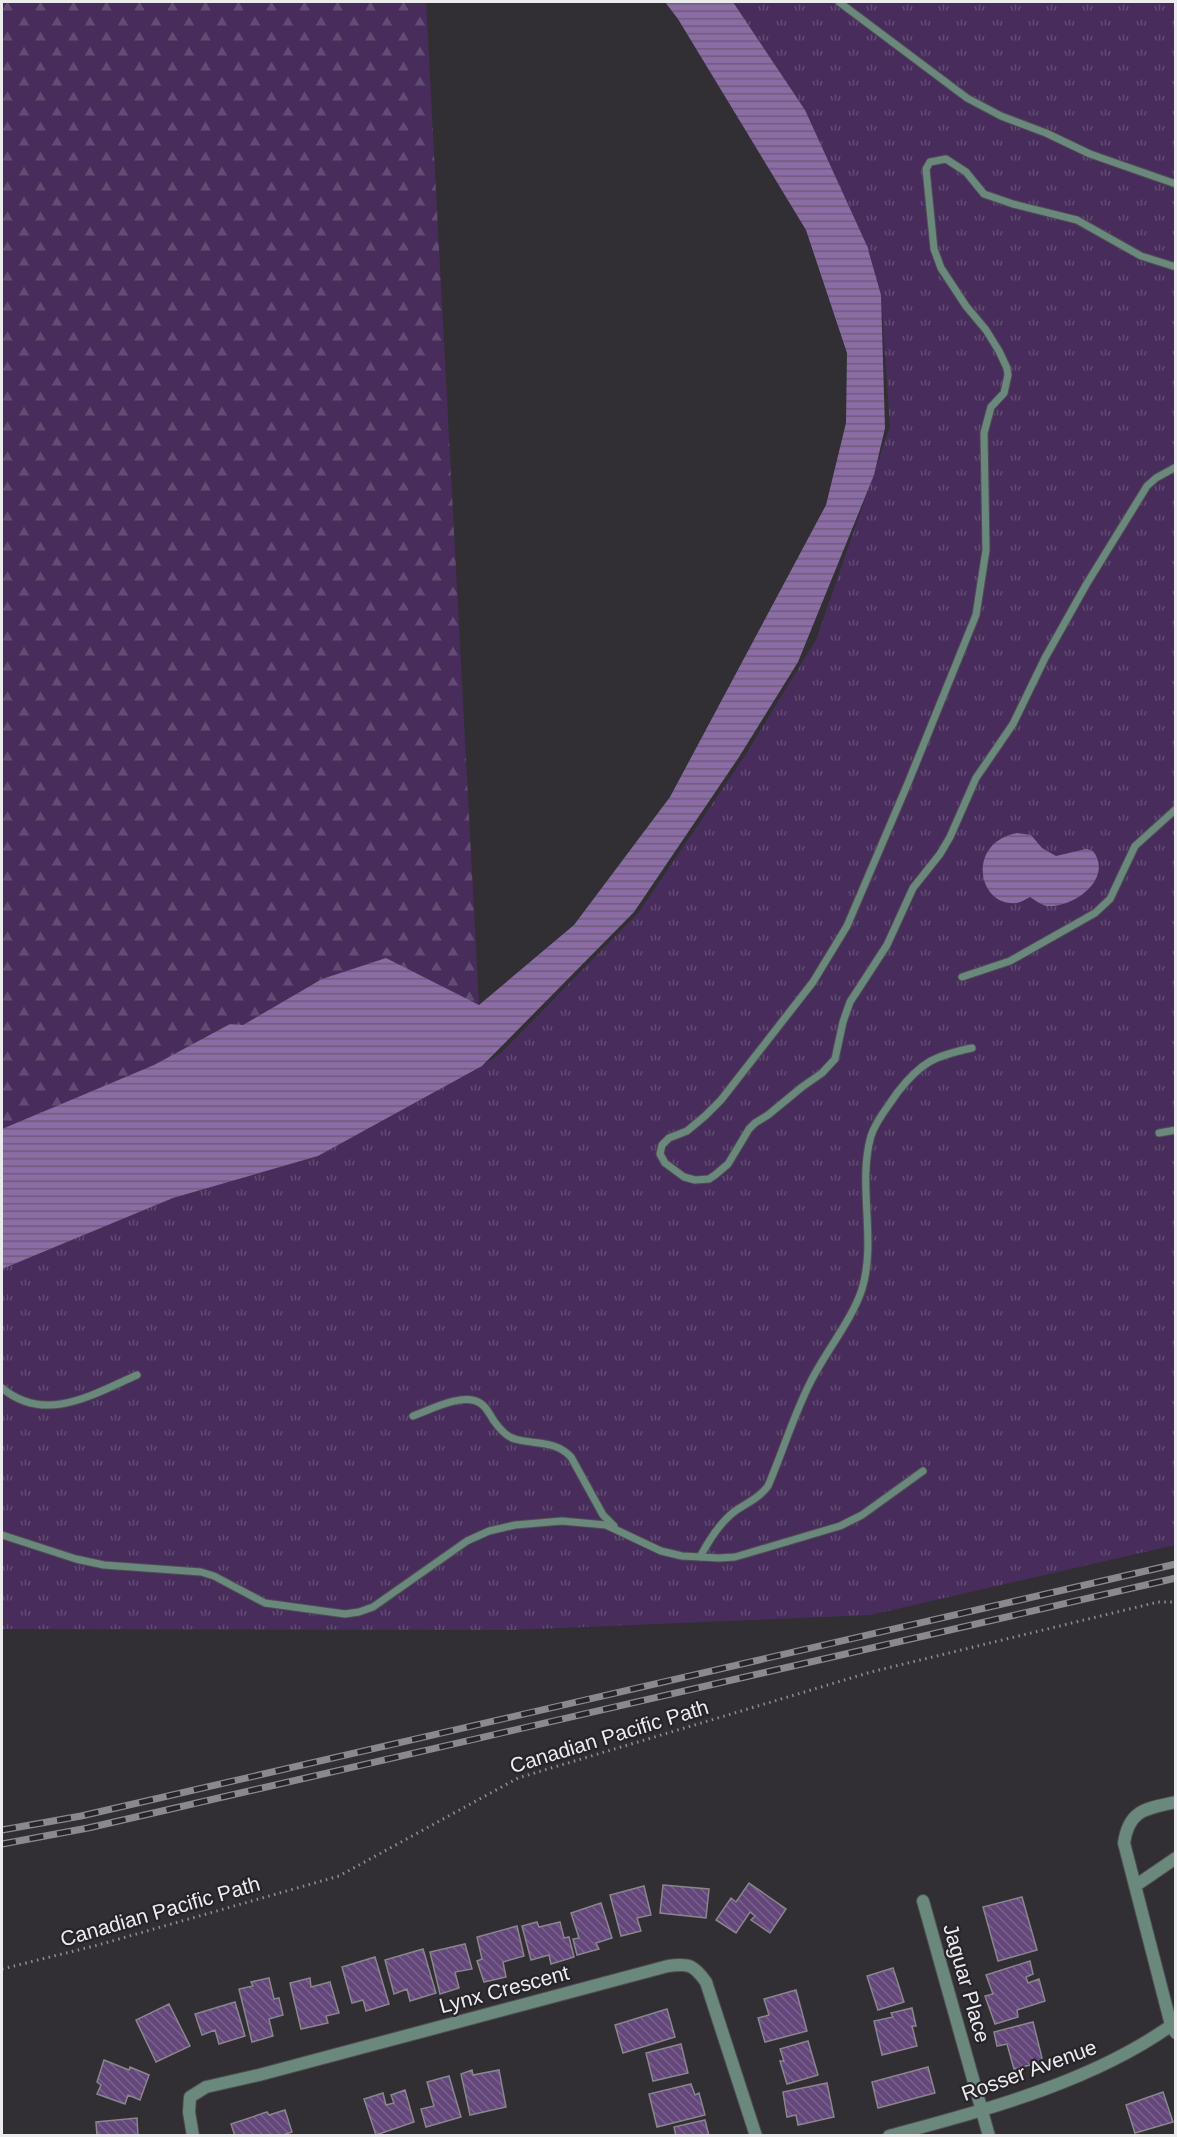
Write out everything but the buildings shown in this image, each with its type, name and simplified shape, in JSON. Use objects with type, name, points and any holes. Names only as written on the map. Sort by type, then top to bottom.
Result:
[{"type":"street","points":[[1174,2026],[1124,1843],[1126,1827],[1144,1809],[1176,1802]]},
{"type":"street","points":[[1135,1886],[1176,1858]]},
{"type":"street","name":"Jaguar Place","points":[[923,1901],[989,2136]]},
{"type":"street","name":"Lynx Crescent","points":[[193,2136],[189,2112],[190,2097],[206,2087],[669,1966],[684,1964],[697,1969],[706,1982],[756,2136]]},
{"type":"street","name":"Rosser Avenue","points":[[889,2136],[982,2110],[1099,2068],[1174,2026]]},
{"type":"lane","points":[[839,2],[967,98],[1001,116],[1046,133],[1090,154],[1176,184]]},
{"type":"lane","points":[[1176,267],[1140,256],[1077,220],[1013,204],[984,194],[966,172],[946,159],[930,162],[926,169],[934,249],[940,268],[991,337],[1007,368],[1008,375],[1004,393],[991,406],[984,433],[986,550],[976,615],[847,926],[813,982],[721,1100],[687,1131],[669,1138],[662,1145],[659,1150],[660,1154],[673,1170],[684,1177],[695,1180],[709,1179],[728,1164],[748,1129],[830,1066],[838,1051],[843,1022],[850,1002],[887,945],[913,888],[940,854],[950,837],[976,778],[1013,724],[1045,658],[1086,585],[1147,486],[1176,467]]},
{"type":"lane","points":[[962,977],[1010,961],[1095,913],[1110,898],[1134,846],[1176,808]]},
{"type":"lane","points":[[700,1557],[718,1529],[737,1510],[762,1494],[768,1486],[811,1379],[861,1291],[866,1270],[869,1146],[878,1120],[915,1070],[949,1053],[972,1048]]},
{"type":"lane","points":[[1159,1133],[1176,1130]]},
{"type":"lane","points":[[2,1388],[15,1399],[50,1406],[84,1399],[137,1376]]},
{"type":"lane","points":[[413,1416],[457,1400],[478,1401],[497,1426],[512,1439],[548,1444],[564,1450],[571,1457],[603,1515],[627,1535]]},
{"type":"lane","points":[[2,1535],[104,1566],[201,1572],[214,1576],[265,1603],[345,1614],[373,1607],[467,1541],[489,1531],[537,1522],[581,1521],[606,1525],[661,1551],[682,1556],[735,1557],[840,1526],[862,1515],[923,1471]]},
{"type":"path","name":"Canadian Pacific Path","points":[[2,1969],[98,1945],[339,1876],[518,1778],[871,1672],[1158,1602],[1176,1602]]},
{"type":"green space","points":[[2,2],[426,2],[479,1006],[386,958],[322,979],[243,1025],[230,1025],[154,1065],[2,1129]]},
{"type":"green space","points":[[733,2],[1175,2],[1175,1545],[870,1615],[511,1630],[2,1629],[2,1269],[173,1198],[318,1156],[482,1066],[501,1053],[639,912],[744,757],[816,640],[890,427],[881,295],[805,110]]},
{"type":"shaded area","points":[[665,2],[733,2],[805,110],[867,246],[881,295],[885,428],[874,475],[798,662],[739,757],[634,912],[482,1066],[318,1156],[173,1198],[2,1269],[2,1129],[154,1065],[230,1024],[243,1025],[322,979],[386,958],[479,1005],[574,925],[670,797],[826,505],[846,423],[847,353],[806,230],[678,19]]},
{"type":"shaded area","points":[[1017,833],[1031,835],[1042,848],[1056,856],[1086,849],[1093,851],[1098,861],[1095,881],[1079,897],[1058,905],[1040,904],[1030,897],[1017,903],[1004,902],[993,896],[986,886],[983,874],[984,861],[990,849],[1000,839]]},
{"type":"railway","points":[[2,1830],[81,1816],[1176,1564]]},
{"type":"railway","points":[[2,1844],[88,1828],[1176,1578]]}]
